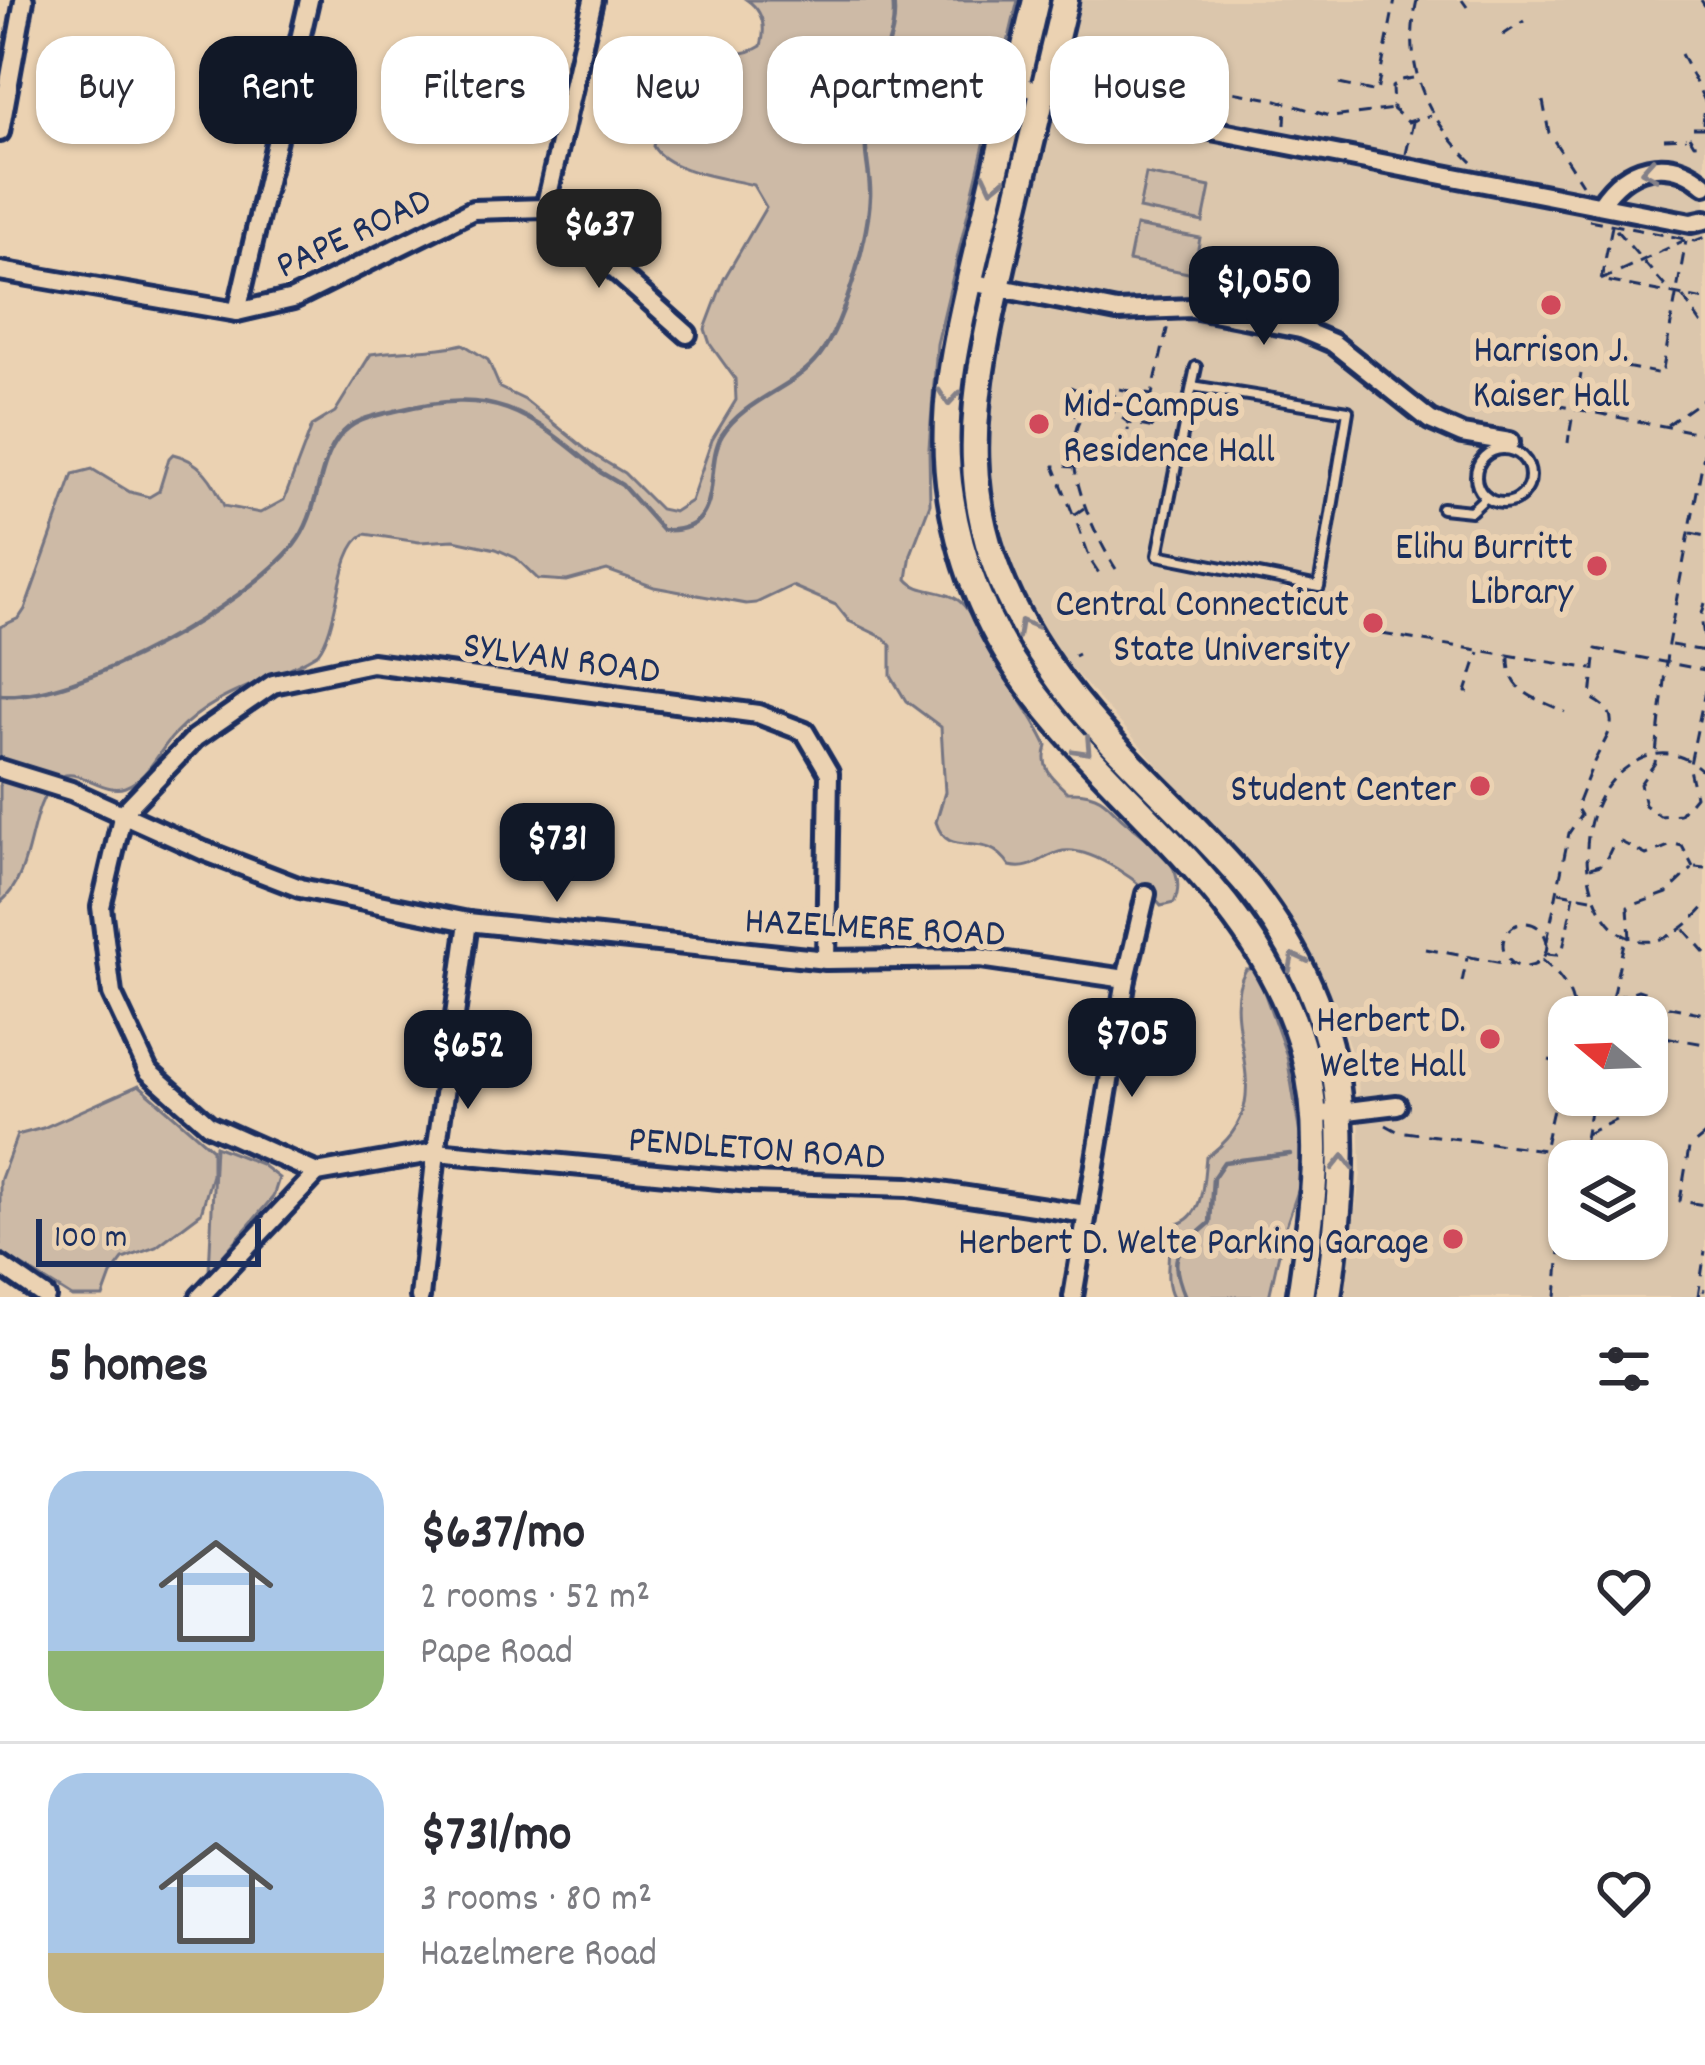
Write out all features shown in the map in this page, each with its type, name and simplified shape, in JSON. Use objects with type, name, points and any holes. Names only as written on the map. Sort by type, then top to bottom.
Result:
[{"type":"main road","points":[[1026,42],[1036,0]]},
{"type":"main road","points":[[1065,0],[980,364],[973,418],[978,495],[994,562],[1049,668],[1256,896],[1295,958],[1331,1048],[1342,1112],[1343,1180],[1328,1297]]},
{"type":"main road","points":[[1002,144],[952,361],[946,438],[950,496],[971,579],[995,632],[1033,692],[1230,907],[1266,960],[1300,1041],[1315,1115],[1315,1192],[1300,1297]]},
{"type":"main road","points":[[1164,835],[1184,817]]},
{"type":"street","points":[[0,132],[24,0]]},
{"type":"street","points":[[237,312],[310,0]]},
{"type":"street","points":[[593,0],[545,208],[688,334]]},
{"type":"street","points":[[1026,87],[1191,126],[1691,223],[1705,220]]},
{"type":"street","points":[[1601,204],[1631,172],[1652,166],[1674,167],[1705,185]]},
{"type":"street","name":"PAPE ROAD","points":[[0,271],[237,312],[293,299],[473,210],[545,208]]},
{"type":"street","points":[[970,282],[1112,310],[1192,308],[1300,329],[1333,343],[1430,420],[1509,446]]},
{"type":"street","name":"SYLVAN ROAD","points":[[123,813],[195,738],[273,684],[371,663],[758,714],[805,732],[829,773],[826,960]]},
{"type":"street","name":"HAZELMERE ROAD","points":[[0,769],[71,791],[300,888],[468,922],[826,960],[980,958],[1126,979]]},
{"type":"street","points":[[123,813],[101,907],[112,994],[148,1071],[208,1125],[317,1173],[200,1297]]},
{"type":"street","points":[[1073,1297],[1126,979],[1146,895]]},
{"type":"street","points":[[420,1297],[468,922]]},
{"type":"street","points":[[1315,1115],[1397,1105]]},
{"type":"street","name":"PENDLETON ROAD","points":[[317,1173],[436,1152],[750,1182],[908,1187],[1086,1214]]},
{"type":"street","points":[[0,1265],[46,1297]]},
{"type":"lane","points":[[1192,386],[1348,411],[1319,587],[1158,555],[1192,386],[1196,368]]},
{"type":"lane","points":[[1509,446],[1529,467],[1529,486],[1510,502],[1486,497],[1477,483],[1478,466],[1490,452],[1509,446]]},
{"type":"lane","points":[[1442,508],[1471,511],[1486,497]]},
{"type":"path","points":[[1339,85],[1377,92],[1395,0]]},
{"type":"path","points":[[1417,0],[1411,42],[1415,78],[1444,134],[1480,170]]},
{"type":"path","points":[[1462,0],[1467,7]]},
{"type":"path","points":[[1503,35],[1524,21]]},
{"type":"path","points":[[1681,54],[1705,102],[1704,127],[1693,128],[1690,138]]},
{"type":"path","points":[[1415,78],[1400,80],[1392,87],[1393,109],[1398,117],[1413,122],[1432,115]]},
{"type":"path","points":[[1229,93],[1332,117],[1393,109]]},
{"type":"path","points":[[1543,101],[1549,134],[1587,190]]},
{"type":"path","points":[[1284,133],[1286,103]]},
{"type":"path","points":[[1405,156],[1413,122]]},
{"type":"path","points":[[1664,139],[1690,138],[1697,145],[1704,144]]},
{"type":"path","points":[[1581,210],[1590,222],[1614,228],[1695,242],[1705,237]]},
{"type":"path","points":[[1614,228],[1705,329]]},
{"type":"path","points":[[1601,280],[1614,228]]},
{"type":"path","points":[[1601,280],[1687,240]]},
{"type":"path","points":[[1584,359],[1662,374],[1687,240]]},
{"type":"path","points":[[1601,280],[1705,300]]},
{"type":"path","points":[[1113,398],[1130,405],[1146,404],[1167,326]]},
{"type":"path","points":[[1576,399],[1581,374]]},
{"type":"path","points":[[1070,387],[1097,409],[1119,387],[1152,394]]},
{"type":"path","points":[[1116,569],[1084,508],[1076,467],[1080,418],[1098,396],[1129,423],[1154,428]]},
{"type":"path","points":[[1665,427],[1705,398]]},
{"type":"path","points":[[1127,431],[1130,405]]},
{"type":"path","points":[[1556,405],[1705,434]]},
{"type":"path","points":[[1066,409],[1080,418]]},
{"type":"path","points":[[1568,442],[1572,419]]},
{"type":"path","points":[[1705,449],[1668,644],[1657,753],[1640,790],[1645,805],[1660,816],[1680,814],[1692,802],[1696,790],[1690,761],[1705,691]]},
{"type":"path","points":[[1076,467],[1054,466],[1090,561],[1102,578]]},
{"type":"path","points":[[1074,514],[1084,508]]},
{"type":"path","points":[[1689,533],[1705,536]]},
{"type":"path","points":[[1705,603],[1701,617],[1705,643]]},
{"type":"path","points":[[1382,634],[1592,669]]},
{"type":"path","points":[[1668,644],[1705,651]]},
{"type":"path","points":[[1426,950],[1519,966],[1534,965],[1546,953],[1569,833],[1581,815],[1576,807],[1611,727],[1605,708],[1591,698],[1596,649],[1705,670]]},
{"type":"path","points":[[1469,692],[1480,650]]},
{"type":"path","points":[[1509,655],[1511,678],[1521,692],[1565,712]]},
{"type":"path","points":[[1519,703],[1521,692]]},
{"type":"path","points":[[1696,736],[1705,738]]},
{"type":"path","points":[[1705,773],[1672,753],[1657,753],[1621,771],[1597,801],[1587,841],[1588,868],[1602,916],[1628,939],[1651,944],[1702,915],[1705,906]]},
{"type":"path","points":[[1588,868],[1604,864],[1616,842],[1646,855],[1682,845],[1693,867]]},
{"type":"path","points":[[1693,867],[1705,868]]},
{"type":"path","points":[[1613,996],[1633,928],[1628,908],[1667,893],[1693,867]]},
{"type":"path","points":[[1557,892],[1595,898]]},
{"type":"path","points":[[1546,953],[1556,955],[1563,949],[1574,895]]},
{"type":"path","points":[[1519,966],[1504,951],[1508,930],[1521,923],[1535,924],[1547,941]]},
{"type":"path","points":[[1683,928],[1705,953]]},
{"type":"path","points":[[1462,982],[1468,957]]},
{"type":"path","points":[[1542,960],[1561,978],[1567,996]]},
{"type":"path","points":[[1620,996],[1644,990],[1648,996]]},
{"type":"path","points":[[1668,1007],[1705,1014]]},
{"type":"path","points":[[1668,1038],[1705,1044]]},
{"type":"path","points":[[1386,1125],[1397,1131],[1544,1150],[1553,1116]]},
{"type":"path","points":[[1585,1140],[1589,1116]]},
{"type":"path","points":[[1586,1134],[1620,1116]]},
{"type":"path","points":[[1705,1135],[1689,1148],[1680,1201],[1705,1205]]},
{"type":"path","points":[[1698,1297],[1703,1290],[1705,1251]]},
{"type":"path","points":[[1556,1297],[1559,1260]]},
{"type":"shaded area","points":[[747,0],[1018,0],[1010,36],[767,36],[767,144],[984,144],[937,344],[930,504],[907,579],[965,606],[1040,731],[1052,777],[1067,792],[1104,801],[1164,855],[1177,877],[1174,903],[1161,906],[1130,878],[1075,851],[1018,867],[989,848],[949,841],[936,822],[945,792],[941,727],[906,701],[891,676],[891,646],[849,621],[836,605],[792,586],[746,604],[654,587],[607,570],[567,581],[538,579],[516,558],[496,549],[454,540],[419,542],[365,534],[349,555],[331,624],[318,653],[209,706],[175,734],[141,777],[125,787],[107,787],[71,775],[56,780],[40,807],[20,875],[0,903],[0,627],[19,618],[25,609],[73,474],[92,469],[130,492],[149,497],[159,491],[173,454],[205,473],[224,506],[260,513],[284,500],[312,426],[335,412],[371,354],[463,344],[488,360],[500,388],[525,400],[589,452],[624,473],[660,509],[674,512],[691,501],[712,440],[736,400],[735,379],[705,329],[724,279],[766,207],[753,185],[684,168],[653,146],[743,144],[743,52],[761,46],[762,20]]},
{"type":"shaded area","name":"Central Connecticut State University","points":[[1079,0],[1705,0],[1705,1297],[1342,1297],[1361,1174],[1358,1073],[1337,1008],[1303,936],[1257,876],[1065,661],[1016,584],[990,498],[988,399],[1002,319],[1050,120],[1050,144],[1229,144],[1229,36],[1070,36]]},
{"type":"shaded area","points":[[1146,174],[1210,187],[1203,222],[1139,209]]},
{"type":"shaded area","points":[[1136,226],[1200,238],[1193,274],[1129,261]]},
{"type":"shaded area","points":[[1246,969],[1256,969],[1287,1056],[1300,1135],[1299,1188],[1269,1297],[1173,1297],[1168,1237],[1198,1205],[1206,1157],[1230,1136],[1243,1113],[1245,1064],[1238,992]]},
{"type":"shaded area","points":[[139,1085],[212,1149],[212,1175],[201,1213],[156,1247],[123,1259],[103,1297],[72,1297],[0,1252],[0,1181],[17,1135]]},
{"type":"shaded area","points":[[215,1146],[261,1164],[279,1178],[273,1197],[209,1272]]},
{"type":"waterway","points":[[0,695],[33,693],[114,666],[158,645],[238,595],[294,545],[339,437],[357,422],[379,415],[459,402],[507,409],[529,419],[622,485],[662,530],[697,521],[710,496],[722,435],[742,413],[815,361],[844,307],[868,215],[867,130],[875,84],[891,37],[893,0]]},
{"type":"waterway","points":[[1185,1297],[1176,1261],[1183,1246],[1210,1223],[1213,1178],[1224,1162],[1290,1154]]},
{"type":"place","name":"Harrison J. Kaiser Hall","points":[[1551,305]]},
{"type":"place","name":"Mid-Campus Residence Hall","points":[[1039,424]]},
{"type":"place","name":"Elihu Burritt Library","points":[[1597,566]]},
{"type":"place","name":"Central Connecticut State University","points":[[1373,623]]},
{"type":"place","name":"Student Center","points":[[1480,786]]},
{"type":"place","name":"Herbert D. Welte Hall","points":[[1490,1039]]},
{"type":"place","name":"Herbert D. Welte Parking Garage","points":[[1453,1239]]}]
